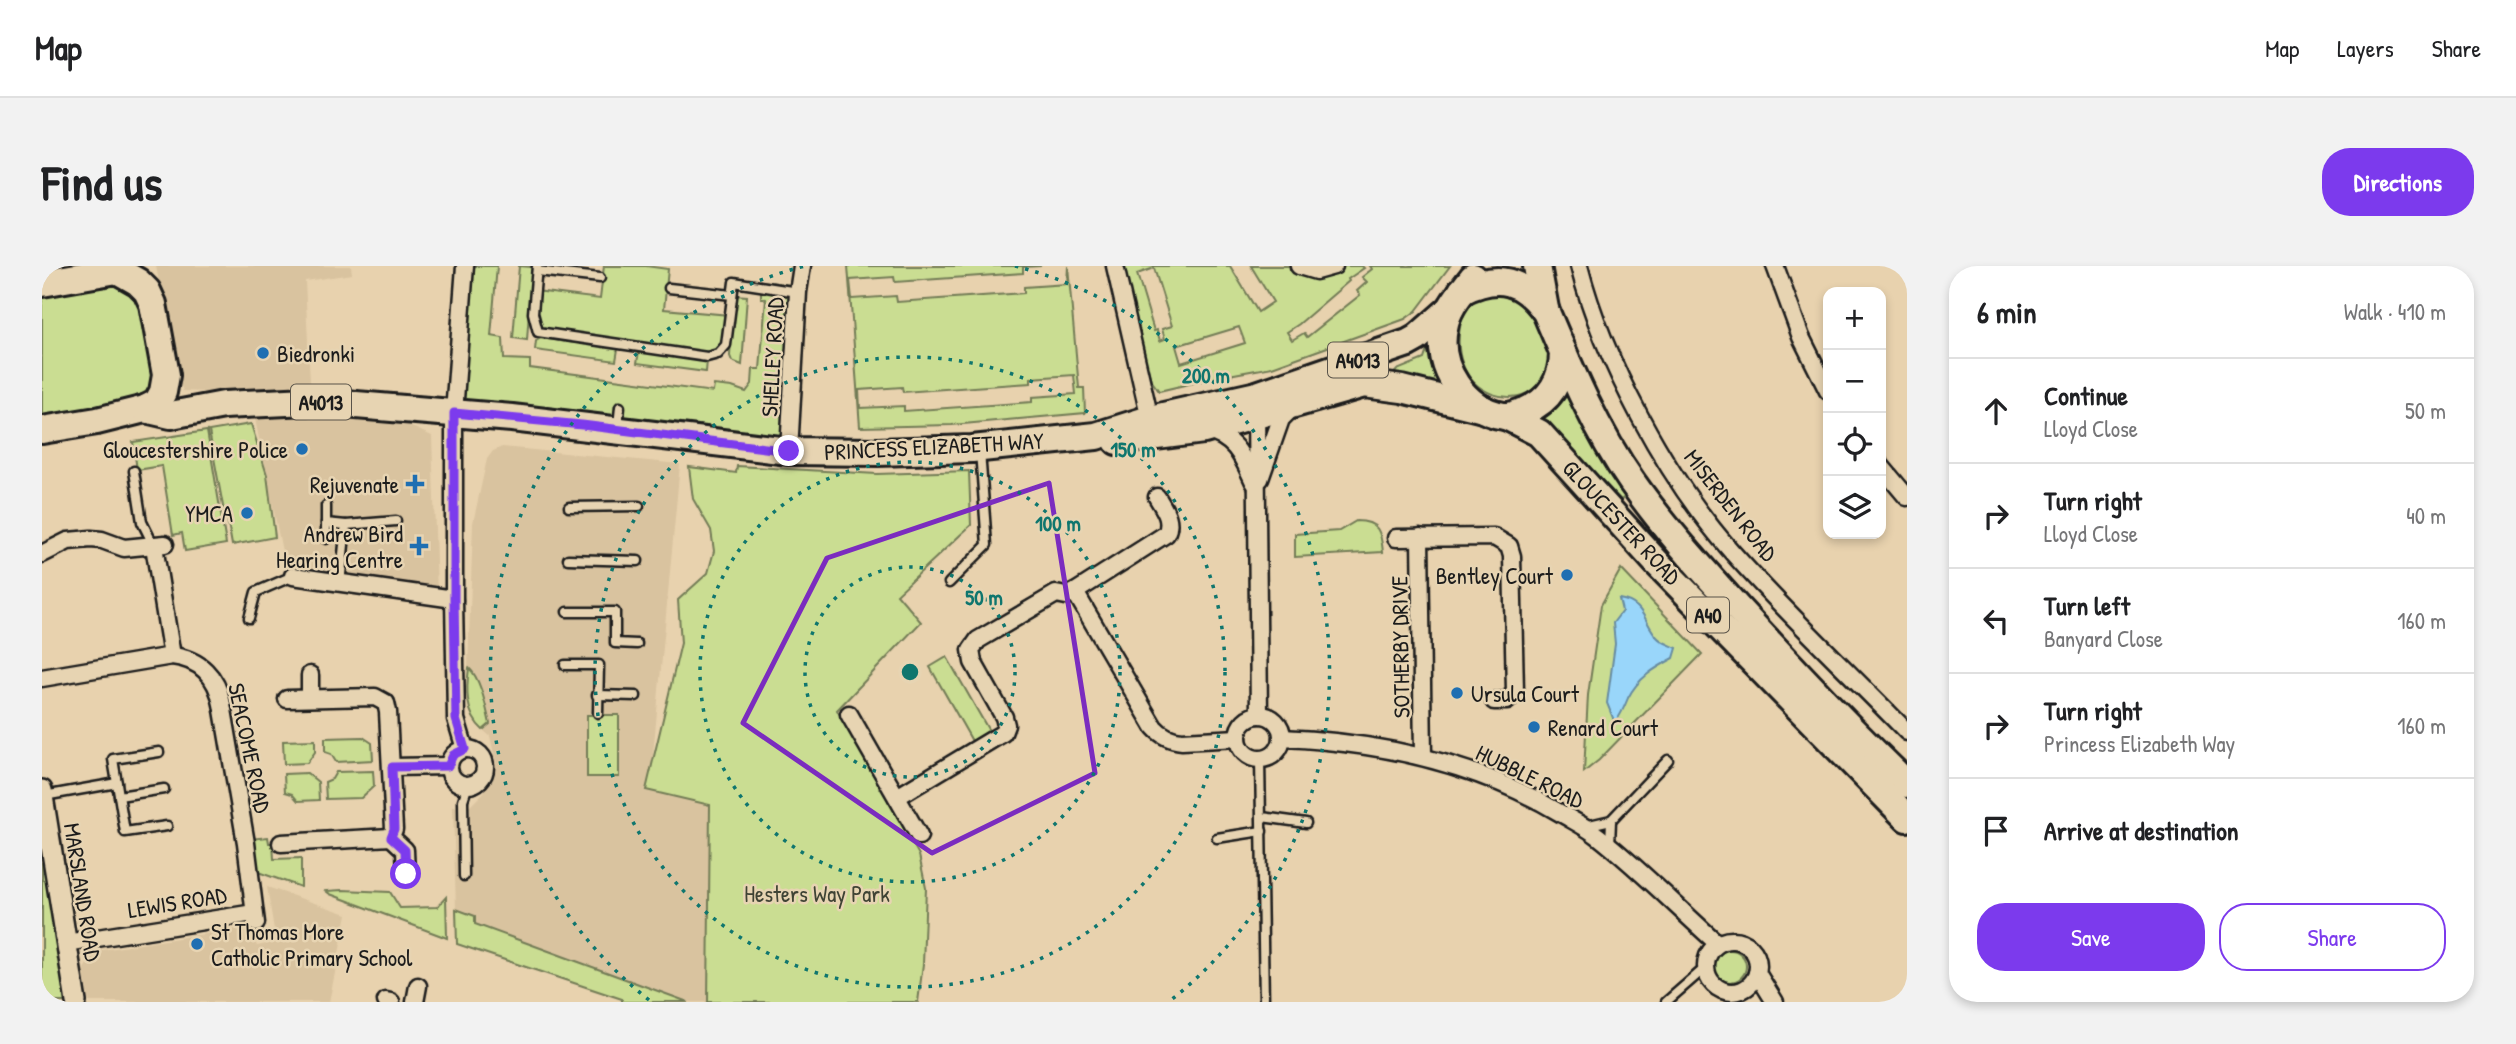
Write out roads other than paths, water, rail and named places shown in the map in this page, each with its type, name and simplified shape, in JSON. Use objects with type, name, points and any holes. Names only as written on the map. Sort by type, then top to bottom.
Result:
[{"type":"main road","points":[[1480,266],[1456,300],[1444,328],[1443,349],[1454,382],[1468,398],[1495,413],[1533,408],[1549,396],[1559,380],[1563,352],[1546,312],[1537,266]]},
{"type":"main road","points":[[42,283],[120,268],[138,282],[147,279],[166,375],[173,395],[187,411]]},
{"type":"main road","points":[[1456,300],[1484,282],[1505,281],[1521,286],[1535,297],[1546,312]]},
{"type":"main road","name":"PRINCESS ELIZABETH WAY","points":[[145,410],[171,415],[258,401],[307,401],[454,413],[619,418],[789,451],[878,452],[980,448],[1096,436],[1150,419],[1273,409],[1417,338],[1456,300]]},
{"type":"main road","name":"GLOUCESTER ROAD","points":[[1563,352],[1599,426],[1630,480],[1667,530],[1861,741],[1907,784]]},
{"type":"main road","points":[[145,410],[156,403],[163,392],[166,375]]},
{"type":"main road","name":"PRINCESS ELIZABETH WAY","points":[[1096,436],[1113,441],[1204,430],[1364,384],[1402,389],[1495,413]]},
{"type":"main road","name":"A4013","points":[[42,430],[145,410]]},
{"type":"main road","name":"GLOUCESTER ROAD","points":[[1495,413],[1539,433],[1658,564],[1907,818]]},
{"type":"street","points":[[465,266],[454,413],[456,719],[465,749]]},
{"type":"street","name":"SHELLEY ROAD","points":[[789,451],[798,292],[802,266]]},
{"type":"street","points":[[1115,266],[1150,419]]},
{"type":"street","points":[[1299,266],[1316,271],[1334,266]]},
{"type":"street","name":"MISERDEN ROAD","points":[[1579,266],[1613,363],[1652,436],[1697,506],[1731,550],[1907,732]]},
{"type":"street","points":[[1774,266],[1797,328],[1823,381]]},
{"type":"street","points":[[1256,488],[1273,409]]},
{"type":"street","points":[[1259,715],[1256,488],[1273,409]]},
{"type":"street","points":[[1204,430],[1218,433],[1239,450],[1256,488]]},
{"type":"street","points":[[1886,472],[1907,497]]},
{"type":"street","points":[[897,797],[1003,733],[1006,725],[1004,717],[971,658],[975,643],[1056,594],[1066,596],[1075,592],[1166,534],[1169,518],[1157,497]]},
{"type":"street","name":"SOTHERBY DRIVE","points":[[1420,537],[1423,756]]},
{"type":"street","points":[[1396,538],[1494,537],[1509,546],[1512,556],[1515,692],[1507,701],[1494,701]]},
{"type":"street","points":[[42,554],[68,541],[90,539],[102,540],[124,548],[159,545],[172,656],[42,678]]},
{"type":"street","points":[[293,576],[454,599]]},
{"type":"street","points":[[1075,592],[1159,733],[1166,738],[1182,741],[1238,738]]},
{"type":"street","name":"SEACOME ROAD","points":[[172,656],[190,660],[206,670],[221,695],[248,856],[255,918]]},
{"type":"street","points":[[310,675],[310,698]]},
{"type":"street","points":[[287,699],[375,697],[383,700],[388,712],[392,767],[394,829],[391,837]]},
{"type":"street","points":[[849,714],[919,836]]},
{"type":"street","points":[[1259,715],[1273,719],[1282,731],[1283,738],[1278,751],[1267,759],[1260,760],[1247,756],[1242,751],[1238,738],[1238,731],[1246,719],[1259,715]]},
{"type":"street","name":"HUBBLE ROAD","points":[[1283,738],[1334,740],[1423,756],[1464,768],[1536,798],[1597,835],[1717,943]]},
{"type":"street","points":[[465,749],[476,751],[485,763],[485,772],[481,779],[468,785],[454,780],[448,766],[453,755],[465,749]]},
{"type":"street","points":[[392,767],[448,766]]},
{"type":"street","name":"MARSLAND ROAD","points":[[42,790],[76,1002]]},
{"type":"street","points":[[281,843],[391,837],[405,850],[406,874]]},
{"type":"street","name":"LEWIS ROAD","points":[[66,943],[255,918]]},
{"type":"street","points":[[1730,939],[1750,946],[1757,959],[1757,973],[1743,997],[1717,987],[1707,976],[1705,968],[1708,954],[1717,943],[1730,939]]},
{"type":"street","points":[[1757,973],[1775,1002]]},
{"type":"lane","points":[[600,278],[537,269],[533,313],[538,332],[707,357],[718,354],[726,345],[734,282],[798,292]]},
{"type":"lane","points":[[669,288],[732,295]]},
{"type":"lane","points":[[949,583],[987,545],[980,448]]},
{"type":"lane","points":[[134,471],[142,522],[159,545]]},
{"type":"lane","points":[[326,506],[326,539]]},
{"type":"lane","points":[[569,507],[639,506]]},
{"type":"lane","points":[[327,523],[346,525],[396,521]]},
{"type":"lane","points":[[340,584],[346,525]]},
{"type":"lane","points":[[568,559],[638,561]]},
{"type":"lane","points":[[250,618],[256,592],[293,576]]},
{"type":"lane","points":[[567,612],[615,612],[615,643],[637,643]]},
{"type":"lane","points":[[565,665],[599,665],[598,713]]},
{"type":"lane","points":[[598,695],[636,696]]},
{"type":"lane","points":[[159,752],[113,759],[125,832],[167,826]]},
{"type":"lane","points":[[1260,760],[1264,1002]]},
{"type":"lane","points":[[1582,826],[1611,820],[1668,760]]},
{"type":"lane","points":[[43,796],[117,783]]},
{"type":"lane","points":[[464,876],[463,800],[468,785]]},
{"type":"lane","points":[[119,796],[164,789]]},
{"type":"lane","points":[[1262,817],[1306,823]]},
{"type":"lane","points":[[1610,847],[1611,820]]},
{"type":"lane","points":[[1217,838],[1262,831]]},
{"type":"lane","points":[[1666,1002],[1705,968]]},
{"type":"water","points":[[1619,599],[1634,604],[1657,637],[1677,648],[1674,658],[1637,685],[1615,723],[1607,703],[1615,644],[1613,623],[1622,611]]},
{"type":"place","name":"Biedronki","points":[[263,353]]},
{"type":"place","name":"Gloucestershire Police","points":[[302,449]]},
{"type":"place","name":"Rejuvenate","points":[[415,484]]},
{"type":"place","name":"YMCA","points":[[247,513]]},
{"type":"place","name":"Andrew Bird Hearing Centre","points":[[419,546]]},
{"type":"place","name":"Bentley Court","points":[[1567,575]]},
{"type":"place","name":"Ursula Court","points":[[1457,693]]},
{"type":"place","name":"Renard Court","points":[[1534,727]]},
{"type":"place","name":"St Thomas More Catholic Primary School","points":[[197,944]]},
{"type":"park label","name":"Hesters Way Park","points":[[817,893]]}]
